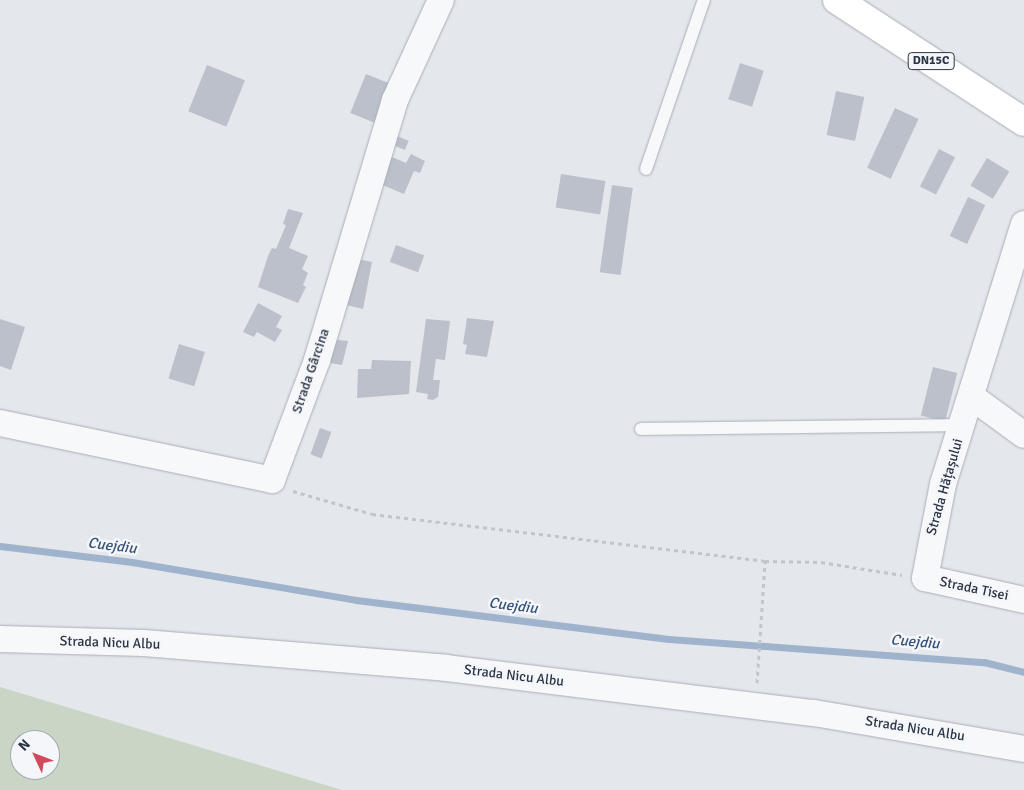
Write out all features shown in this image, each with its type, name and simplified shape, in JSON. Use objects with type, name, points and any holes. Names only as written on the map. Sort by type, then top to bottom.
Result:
[{"type":"main road","name":"DN15C","points":[[837,0],[1024,122]]},
{"type":"street","name":"Strada Gârcina","points":[[272,480],[317,360],[395,100],[441,0]]},
{"type":"street","name":"Strada Hățașului","points":[[925,578],[943,484],[972,398],[1024,224]]},
{"type":"street","points":[[972,398],[1024,435]]},
{"type":"street","points":[[0,423],[272,480]]},
{"type":"street","name":"Strada Tisei","points":[[925,578],[1024,600]]},
{"type":"street","name":"Strada Nicu Albu","points":[[0,639],[144,644],[446,668],[756,706],[1024,749]]},
{"type":"lane","points":[[646,169],[704,0]]},
{"type":"lane","points":[[641,429],[963,425]]},
{"type":"path","points":[[272,480],[298,494],[372,514],[765,561],[821,562],[925,578]]},
{"type":"path","points":[[756,706],[765,561]]},
{"type":"green space","points":[[0,687],[342,790],[0,790]]},
{"type":"building","points":[[740,63],[764,71],[752,107],[728,99]]},
{"type":"building","points":[[207,65],[245,80],[226,127],[188,111]]},
{"type":"building","points":[[366,74],[391,84],[375,123],[350,113]]},
{"type":"building","points":[[836,91],[864,97],[855,141],[827,135]]},
{"type":"building","points":[[895,108],[919,119],[891,179],[867,168]]},
{"type":"building","points":[[392,134],[409,141],[405,150],[388,143]]},
{"type":"building","points":[[939,149],[955,157],[936,195],[920,186]]},
{"type":"building","points":[[411,154],[425,161],[420,173],[414,171],[404,194],[380,184],[392,157],[406,163]]},
{"type":"building","points":[[987,158],[1009,171],[993,199],[971,185]]},
{"type":"building","points":[[561,174],[605,181],[600,215],[556,208]]},
{"type":"building","points":[[612,185],[633,188],[621,275],[600,272]]},
{"type":"building","points":[[968,197],[985,205],[967,244],[950,236]]},
{"type":"building","points":[[288,209],[303,213],[289,248],[308,256],[302,269],[308,273],[303,285],[306,287],[298,303],[258,287],[268,256],[272,248],[276,249],[286,225],[283,224]]},
{"type":"building","points":[[396,245],[424,255],[418,272],[390,262]]},
{"type":"building","points":[[358,259],[372,262],[363,309],[338,303]]},
{"type":"building","points":[[258,303],[282,316],[276,327],[282,330],[275,342],[257,332],[254,337],[243,332]]},
{"type":"building","points":[[467,318],[494,321],[487,357],[465,354],[467,345],[463,344]]},
{"type":"building","points":[[0,319],[25,327],[11,370],[0,366]]},
{"type":"building","points":[[426,319],[450,321],[445,360],[436,359],[433,380],[440,380],[438,397],[433,400],[427,399],[428,394],[416,392]]},
{"type":"building","points":[[331,339],[348,341],[342,365],[324,362]]},
{"type":"building","points":[[179,344],[205,352],[194,386],[168,378]]},
{"type":"building","points":[[372,360],[411,361],[409,394],[357,398],[358,369],[371,369]]},
{"type":"building","points":[[933,367],[957,373],[945,422],[921,416]]},
{"type":"building","points":[[320,428],[331,432],[322,458],[310,454]]},
{"type":"waterway","name":"Cuejdiu","points":[[0,546],[132,562],[356,600],[669,639],[984,662],[1024,672]]}]
